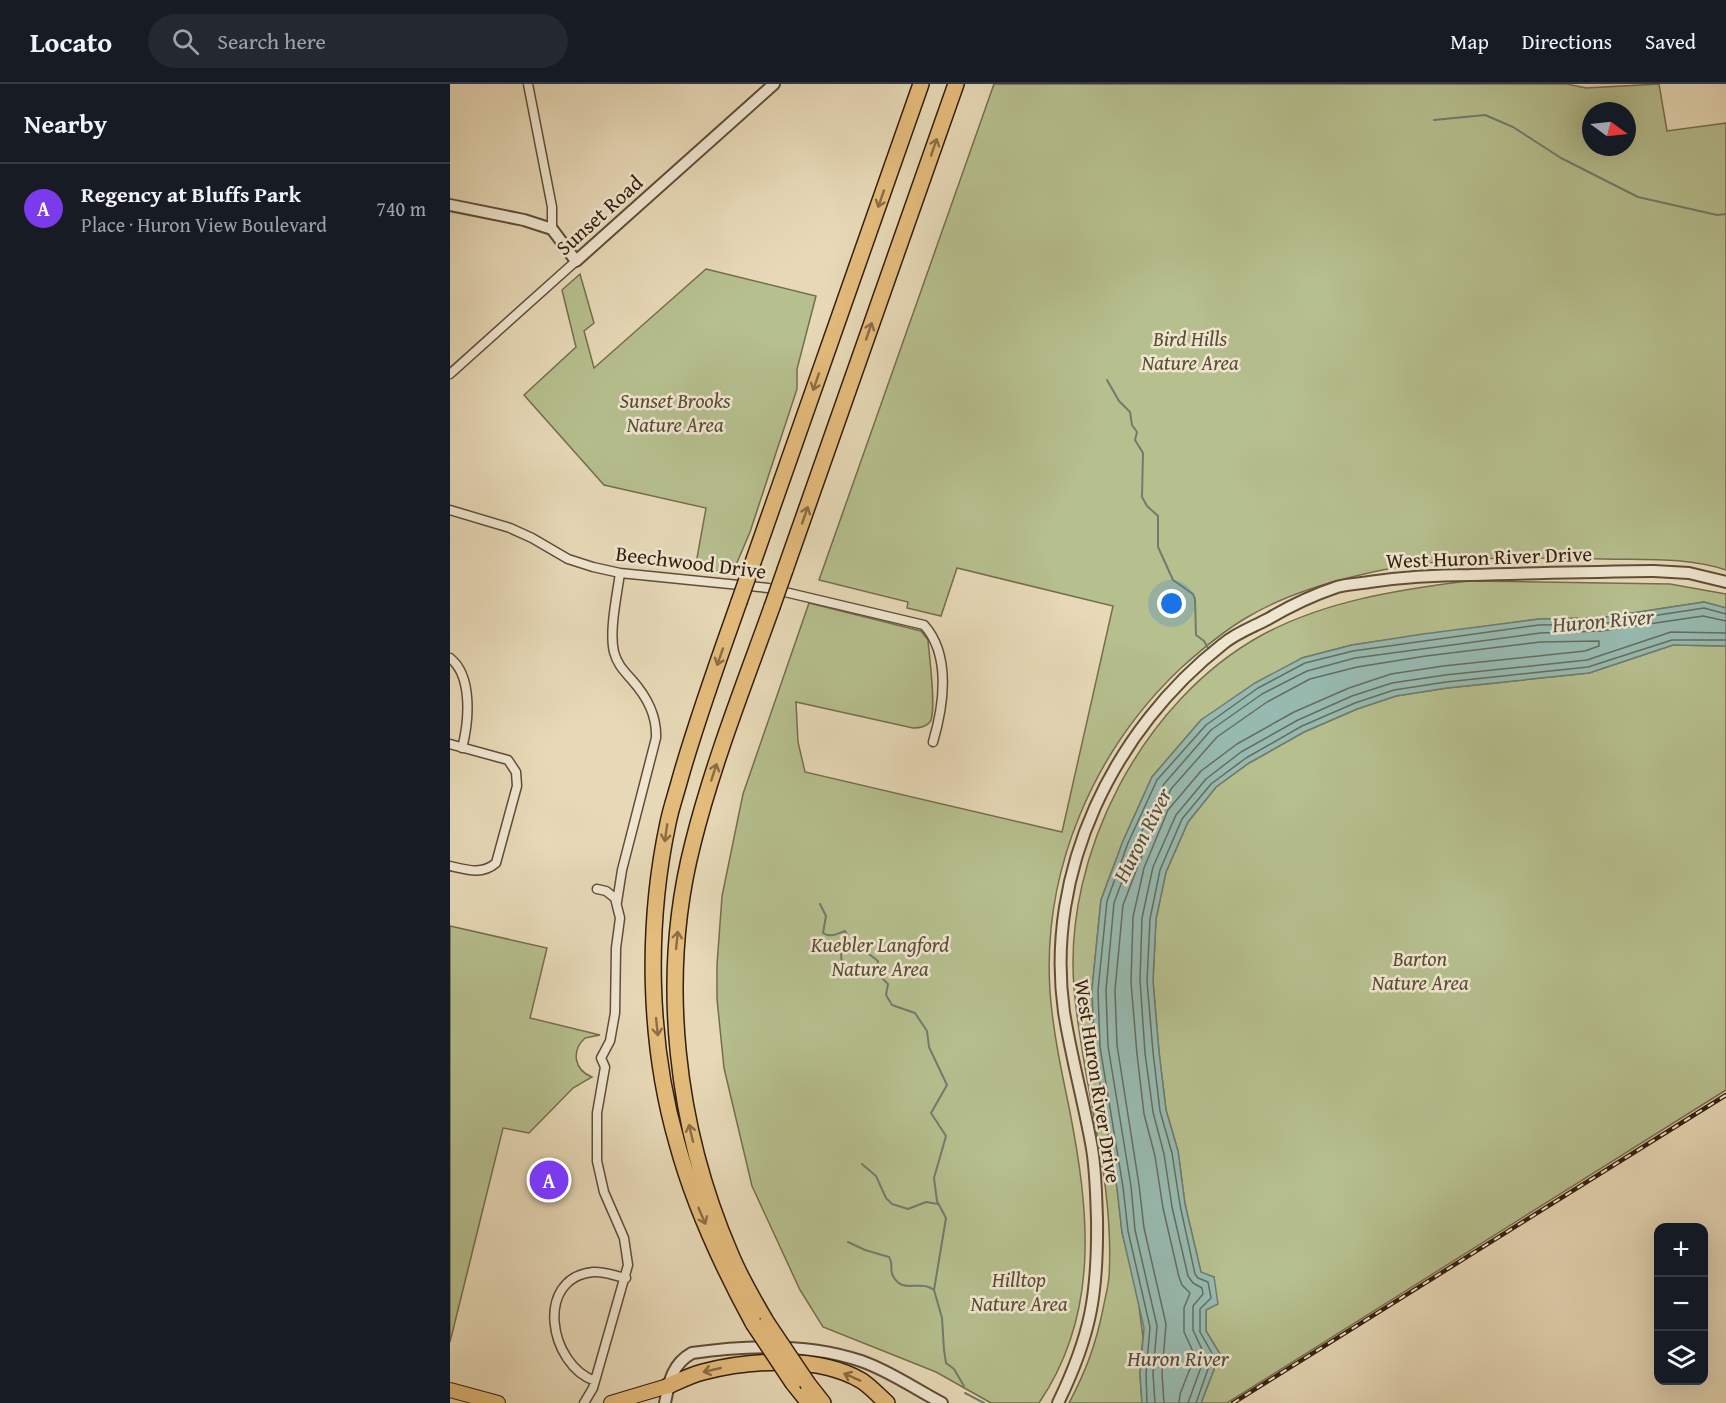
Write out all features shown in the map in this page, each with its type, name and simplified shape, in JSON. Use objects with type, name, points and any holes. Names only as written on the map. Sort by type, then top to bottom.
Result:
[{"type":"highway","points":[[809,1403],[801,1384],[760,1323],[716,1249],[697,1203],[677,1143],[660,1062],[655,1012],[654,951],[658,889],[668,822],[692,737],[921,84]]},
{"type":"highway","points":[[760,1323],[731,1255],[695,1150],[683,1094],[675,963],[681,910],[692,845],[713,771],[956,84]]},
{"type":"highway","points":[[668,1386],[700,1373],[727,1367],[787,1362],[844,1373],[863,1382],[887,1403]]},
{"type":"highway","points":[[801,1384],[823,1403]]},
{"type":"main road","points":[[611,1403],[668,1386]]},
{"type":"main road","points":[[450,1390],[498,1403]]},
{"type":"street","points":[[528,84],[552,207],[552,229]]},
{"type":"street","name":"Sunset Road","points":[[450,374],[774,84]]},
{"type":"street","points":[[450,205],[524,220],[552,229],[576,261]]},
{"type":"street","name":"Beechwood Drive","points":[[450,510],[510,528],[568,559],[620,573],[768,588],[915,621],[924,625],[932,634],[940,654],[943,695],[933,742]]},
{"type":"street","name":"West Huron River Drive","points":[[1058,1403],[1085,1341],[1091,1315],[1097,1265],[1095,1175],[1092,1146],[1064,1010],[1060,963],[1062,922],[1084,833],[1093,812],[1132,739],[1161,702],[1185,677],[1226,641],[1296,603],[1339,587],[1412,576],[1654,571],[1689,573],[1726,582]]},
{"type":"street","points":[[584,1403],[595,1381],[626,1278],[627,1254],[624,1238],[599,1175],[596,1145],[597,1113],[605,1067],[601,1058],[610,1041],[615,1013],[616,948],[620,918],[617,902],[622,870],[656,738],[657,726],[648,701],[619,665],[614,651],[613,632],[620,573]]},
{"type":"street","points":[[450,658],[455,661],[459,670],[469,705],[462,748]]},
{"type":"street","points":[[450,744],[508,760],[516,772],[517,786],[496,863],[480,871],[450,866]]},
{"type":"street","points":[[597,889],[606,891],[617,902]]},
{"type":"street","points":[[595,1381],[577,1372],[565,1356],[557,1339],[554,1324],[556,1304],[568,1284],[584,1274],[605,1273],[626,1278]]},
{"type":"street","points":[[665,1403],[668,1386],[682,1358],[692,1353],[754,1348],[810,1350],[862,1362],[884,1371],[942,1403]]},
{"type":"green space","name":"Bird Hills Nature Area","points":[[994,84],[1567,84],[1586,88],[1659,84],[1667,131],[1726,123],[1726,570],[1696,563],[1666,560],[1482,559],[1391,568],[1316,587],[1273,604],[1246,618],[1220,635],[1196,655],[1150,701],[1122,737],[1099,775],[1080,816],[1065,858],[1055,902],[1050,947],[1050,992],[1053,1021],[1076,1145],[1085,1221],[1085,1259],[1081,1296],[1073,1333],[1059,1368],[1039,1403],[991,1403],[936,1372],[823,1327],[800,1290],[752,1186],[724,1068],[717,999],[722,896],[743,794],[809,603],[921,631],[928,640],[933,707],[930,722],[923,727],[913,728],[796,702],[798,742],[805,772],[1062,832],[1113,606],[957,568],[941,616],[907,608],[908,602],[819,580]]},
{"type":"green space","name":"Sunset Brooks Nature Area","points":[[706,269],[816,296],[797,369],[797,389],[750,532],[733,572],[695,569],[706,508],[604,485],[524,395],[576,347],[562,290],[580,274],[594,323],[584,331],[594,368]]},
{"type":"green space","points":[[1467,581],[1670,584],[1726,594],[1726,608],[1704,602],[1600,618],[1539,619],[1352,645],[1302,658],[1201,720],[1152,777],[1123,841],[1101,900],[1092,989],[1094,1047],[1122,1232],[1137,1291],[1143,1337],[1140,1374],[1142,1403],[1069,1403],[1094,1346],[1109,1281],[1110,1240],[1103,1168],[1078,1024],[1074,988],[1074,937],[1082,885],[1097,835],[1119,786],[1147,740],[1181,699],[1219,663],[1262,635],[1286,623],[1336,605],[1414,588]]},
{"type":"green space","name":"Barton Nature Area","points":[[1673,645],[1726,646],[1726,1090],[1227,1403],[1201,1403],[1220,1354],[1206,1331],[1206,1310],[1214,1277],[1201,1273],[1185,1204],[1178,1151],[1166,1110],[1153,981],[1156,919],[1166,872],[1188,822],[1216,787],[1249,763],[1304,732],[1357,709],[1396,696],[1447,688],[1589,673]]},
{"type":"green space","points":[[450,926],[547,948],[530,1018],[600,1035],[585,1038],[576,1054],[581,1070],[592,1077],[573,1088],[529,1133],[503,1128],[450,1342]]},
{"type":"water","name":"Huron River","points":[[1704,602],[1726,608],[1726,646],[1673,645],[1589,673],[1447,688],[1396,696],[1357,709],[1304,732],[1249,763],[1216,787],[1188,822],[1166,872],[1156,919],[1153,981],[1166,1110],[1178,1151],[1185,1204],[1201,1272],[1214,1277],[1218,1304],[1206,1310],[1206,1331],[1220,1354],[1201,1403],[1142,1403],[1140,1374],[1144,1328],[1122,1232],[1094,1047],[1092,989],[1101,900],[1123,841],[1152,777],[1201,720],[1255,683],[1302,658],[1352,645],[1423,634],[1539,619],[1600,618]]},
{"type":"waterway","points":[[1434,120],[1485,115],[1513,127],[1561,158],[1638,197],[1717,215],[1726,214]]},
{"type":"waterway","points":[[1107,380],[1119,401],[1130,412],[1132,425],[1137,432],[1135,440],[1143,453],[1142,497],[1147,506],[1158,516],[1158,547],[1173,580],[1193,594],[1196,635],[1204,641],[1208,648]]},
{"type":"waterway","points":[[820,904],[826,916],[823,933],[831,935],[845,931],[848,936],[841,959],[845,967],[852,967]]},
{"type":"waterway","points":[[865,951],[878,961],[877,973],[888,984],[886,995],[892,1005],[915,1013],[927,1031],[929,1047],[947,1085],[931,1113],[946,1136],[934,1178],[937,1201],[946,1218],[934,1290],[942,1318],[946,1363],[954,1369],[964,1386]]},
{"type":"waterway","points":[[862,1164],[876,1176],[886,1198],[892,1204],[908,1209],[926,1202],[938,1204]]},
{"type":"waterway","points":[[848,1242],[889,1257],[892,1273],[900,1284],[927,1286],[934,1290]]},
{"type":"waterway","points":[[965,1393],[984,1403]]},
{"type":"railway","points":[[1233,1403],[1726,1095]]},
{"type":"place","name":"Regency at Bluffs Park","points":[[549,1180]]},
{"type":"park label","name":"Kuebler Langford Nature Area","points":[[880,956]]},
{"type":"park label","name":"Hilltop Nature Area","points":[[1019,1291]]}]
